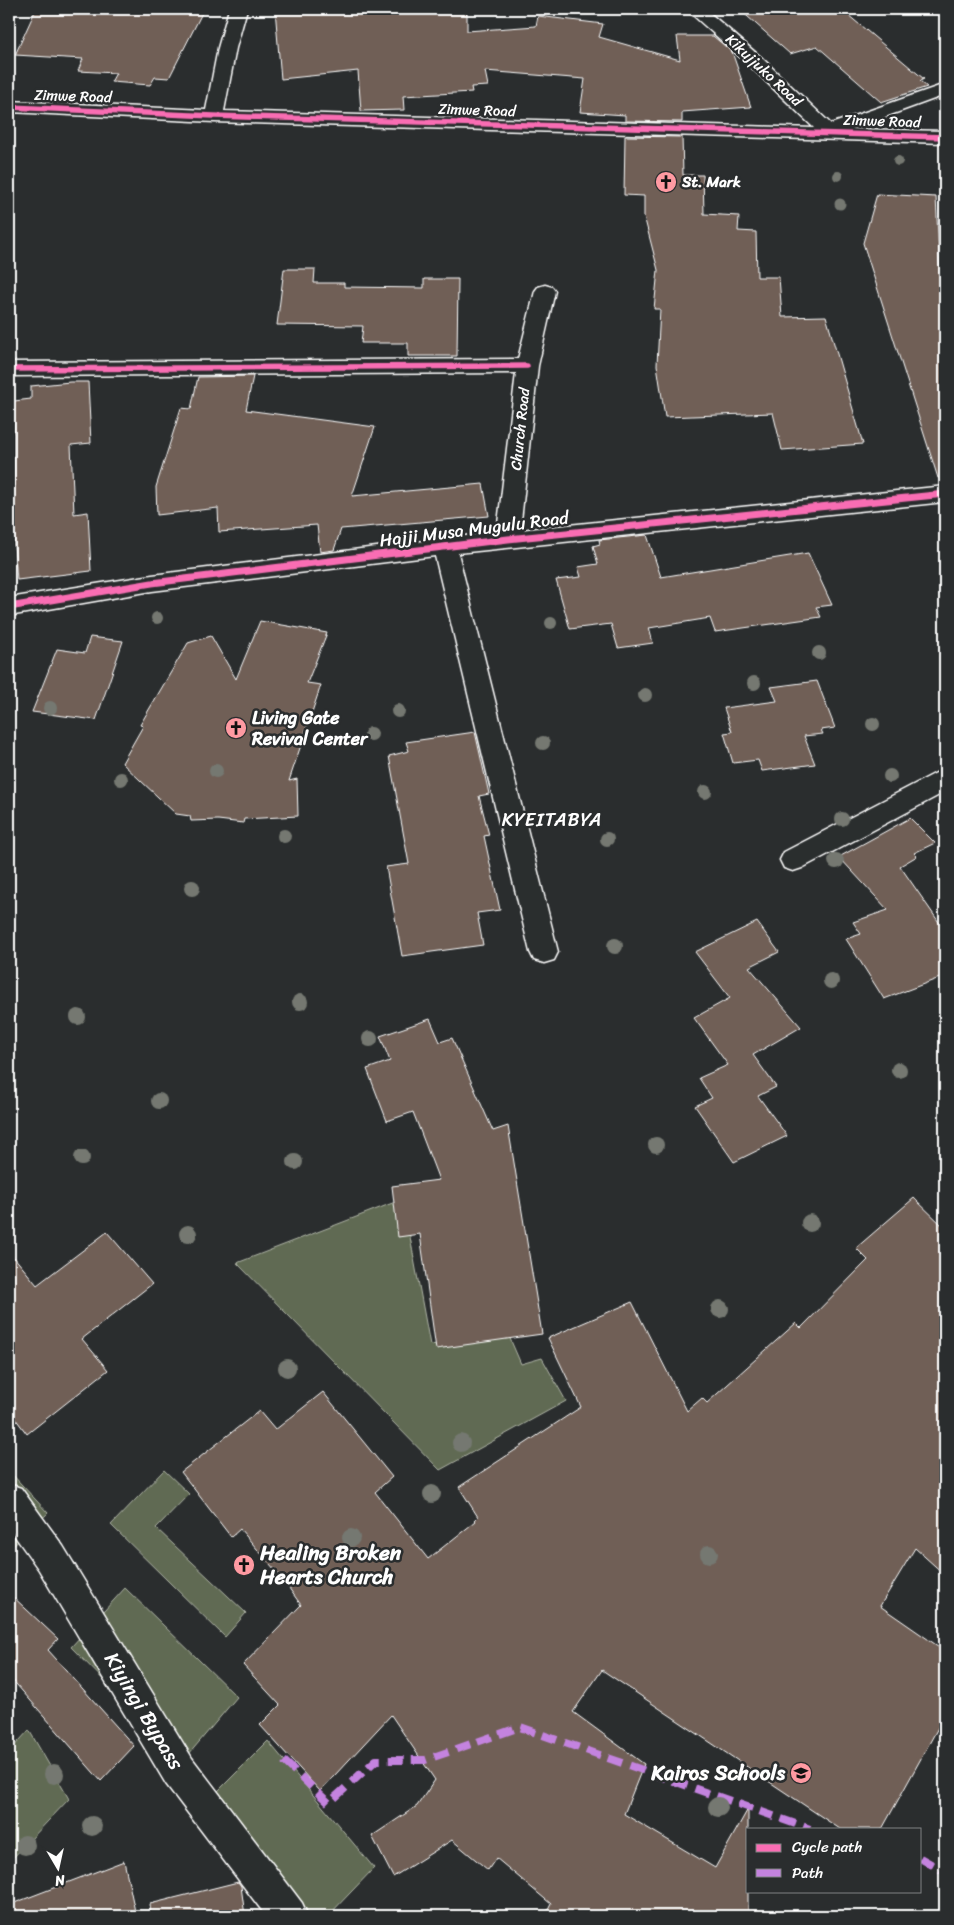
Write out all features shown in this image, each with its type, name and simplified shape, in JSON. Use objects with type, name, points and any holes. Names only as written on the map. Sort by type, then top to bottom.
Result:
[{"type":"street","points":[[214,116],[220,74],[238,9]]},
{"type":"street","name":"Kikujjuko Road","points":[[695,9],[757,63],[830,132]]},
{"type":"street","points":[[830,132],[945,89]]},
{"type":"street","name":"Zimwe Road","points":[[9,107],[214,116],[830,132],[945,137]]},
{"type":"street","name":"Church Road","points":[[508,539],[527,366],[545,291]]},
{"type":"street","points":[[9,369],[527,366]]},
{"type":"street","name":"Hajji Musa Mugulu Road","points":[[9,607],[152,583],[508,539],[943,500]]},
{"type":"street","points":[[444,548],[544,952]]},
{"type":"street","points":[[793,860],[945,780]]},
{"type":"street","name":"Kiyingi Bypass","points":[[9,1500],[51,1558],[179,1771],[289,1916]]},
{"type":"green space","points":[[403,1199],[430,1345],[508,1334],[521,1364],[542,1358],[566,1401],[440,1470],[237,1263]]},
{"type":"green space","points":[[164,1470],[189,1494],[156,1528],[246,1613],[225,1637],[111,1525]]},
{"type":"green space","points":[[9,1471],[48,1513],[9,1550]]},
{"type":"green space","points":[[125,1588],[237,1697],[183,1761],[71,1647]]},
{"type":"green space","points":[[29,1730],[69,1799],[9,1862],[9,1752]]},
{"type":"green space","points":[[268,1741],[374,1868],[328,1916],[307,1916],[212,1797]]},
{"type":"building","points":[[36,9],[204,9],[169,78],[155,77],[150,85],[111,82],[116,73],[78,71],[83,59],[15,55]]},
{"type":"building","points":[[275,9],[467,9],[467,31],[536,26],[538,16],[603,24],[599,37],[680,60],[677,36],[713,36],[732,52],[751,107],[682,112],[682,122],[625,121],[625,115],[580,112],[585,79],[485,71],[488,86],[471,87],[472,92],[403,96],[404,110],[361,111],[358,71],[281,79]]},
{"type":"building","points":[[739,9],[841,9],[924,79],[920,81],[927,87],[881,102],[817,46],[790,54]]},
{"type":"building","points":[[625,136],[682,137],[683,175],[703,175],[704,214],[739,216],[738,231],[756,232],[757,277],[779,277],[782,317],[826,316],[863,444],[782,450],[773,413],[665,417],[657,365],[660,309],[654,309],[658,270],[644,216],[644,196],[624,195]]},
{"type":"building","points":[[877,194],[936,197],[941,297],[945,297],[945,477],[938,478],[863,243]]},
{"type":"building","points":[[284,269],[315,269],[314,283],[344,283],[344,287],[424,288],[424,279],[458,279],[457,356],[408,356],[408,343],[361,343],[363,326],[277,325]]},
{"type":"building","points":[[253,376],[246,410],[375,427],[352,496],[483,484],[489,516],[341,529],[334,550],[320,552],[317,525],[219,532],[218,508],[157,515],[156,487],[181,408],[191,409],[198,377]]},
{"type":"building","points":[[88,382],[91,443],[71,445],[74,514],[88,512],[91,571],[17,580],[14,545],[14,401],[31,399],[31,386]]},
{"type":"building","points":[[647,535],[661,577],[808,553],[832,605],[816,607],[821,617],[715,632],[710,618],[649,628],[653,643],[618,648],[611,624],[570,629],[556,580],[581,577],[578,567],[598,564],[593,546],[600,544],[599,540]]},
{"type":"building","points":[[260,621],[327,633],[307,683],[321,685],[289,781],[297,779],[298,816],[244,819],[243,823],[218,820],[191,821],[190,816],[176,814],[122,763],[143,726],[140,725],[188,643],[211,636],[236,679]]},
{"type":"building","points":[[90,637],[123,641],[96,720],[32,712],[57,649],[85,653]]},
{"type":"building","points":[[817,681],[835,728],[821,730],[823,734],[804,736],[815,764],[762,771],[758,760],[733,763],[724,733],[732,732],[724,708],[777,701],[771,687]]},
{"type":"building","points":[[475,732],[489,794],[479,796],[489,835],[484,836],[500,910],[477,913],[483,945],[402,956],[386,867],[409,864],[389,756],[409,751],[406,742]]},
{"type":"building","points":[[910,818],[935,843],[914,853],[917,856],[900,866],[945,931],[945,976],[884,999],[846,939],[861,934],[853,922],[888,910],[839,857]]},
{"type":"building","points":[[757,922],[779,952],[749,967],[801,1027],[753,1055],[776,1087],[758,1096],[787,1136],[734,1162],[695,1106],[712,1098],[699,1078],[728,1065],[694,1018],[730,998],[695,952]]},
{"type":"building","points":[[430,1019],[440,1042],[452,1038],[493,1131],[508,1126],[542,1334],[436,1349],[420,1234],[398,1237],[392,1186],[439,1180],[413,1112],[387,1121],[367,1069],[390,1061],[380,1036]]},
{"type":"building","points":[[914,1198],[945,1228],[945,1575],[915,1548],[880,1606],[945,1651],[945,1715],[883,1828],[839,1828],[602,1670],[573,1712],[644,1764],[624,1814],[715,1868],[748,1809],[748,1828],[746,1828],[746,1892],[748,1892],[748,1916],[545,1916],[551,1904],[496,1858],[488,1870],[452,1840],[393,1877],[372,1836],[417,1806],[435,1780],[391,1715],[320,1791],[260,1725],[280,1705],[243,1665],[301,1605],[281,1577],[240,1529],[231,1537],[181,1472],[259,1411],[275,1430],[323,1392],[392,1477],[375,1492],[428,1559],[476,1521],[478,1517],[459,1487],[581,1407],[548,1338],[632,1302],[687,1411],[702,1398],[707,1403],[796,1323],[801,1328],[868,1260],[856,1248]]},
{"type":"building","points":[[107,1232],[152,1284],[82,1339],[108,1370],[27,1434],[9,1410],[9,1251],[37,1285]]},
{"type":"building","points":[[9,1593],[58,1639],[48,1650],[134,1746],[101,1781],[9,1676]]},
{"type":"building","points":[[124,1861],[136,1916],[9,1916],[9,1905]]},
{"type":"building","points":[[238,1882],[241,1886],[245,1916],[151,1916],[150,1904]]},
{"type":"marked path","points":[[284,1761],[329,1803],[376,1760],[425,1760],[520,1727],[807,1828]]},
{"type":"marked path","points":[[922,1859],[945,1872]]},
{"type":"cycle path","points":[[9,107],[214,116],[945,137]]},
{"type":"cycle path","points":[[9,369],[527,366]]},
{"type":"cycle path","points":[[9,607],[152,583],[508,539],[945,494]]},
{"type":"place","name":"St. Mark","points":[[666,182]]},
{"type":"place","name":"Living Gate Revival Center","points":[[236,728]]},
{"type":"place","name":"Healing Broken Hearts Church","points":[[244,1565]]},
{"type":"place","name":"Kairos Schools","points":[[801,1773]]},
{"type":"district","name":"KYEITABYA","points":[[552,819]]}]
